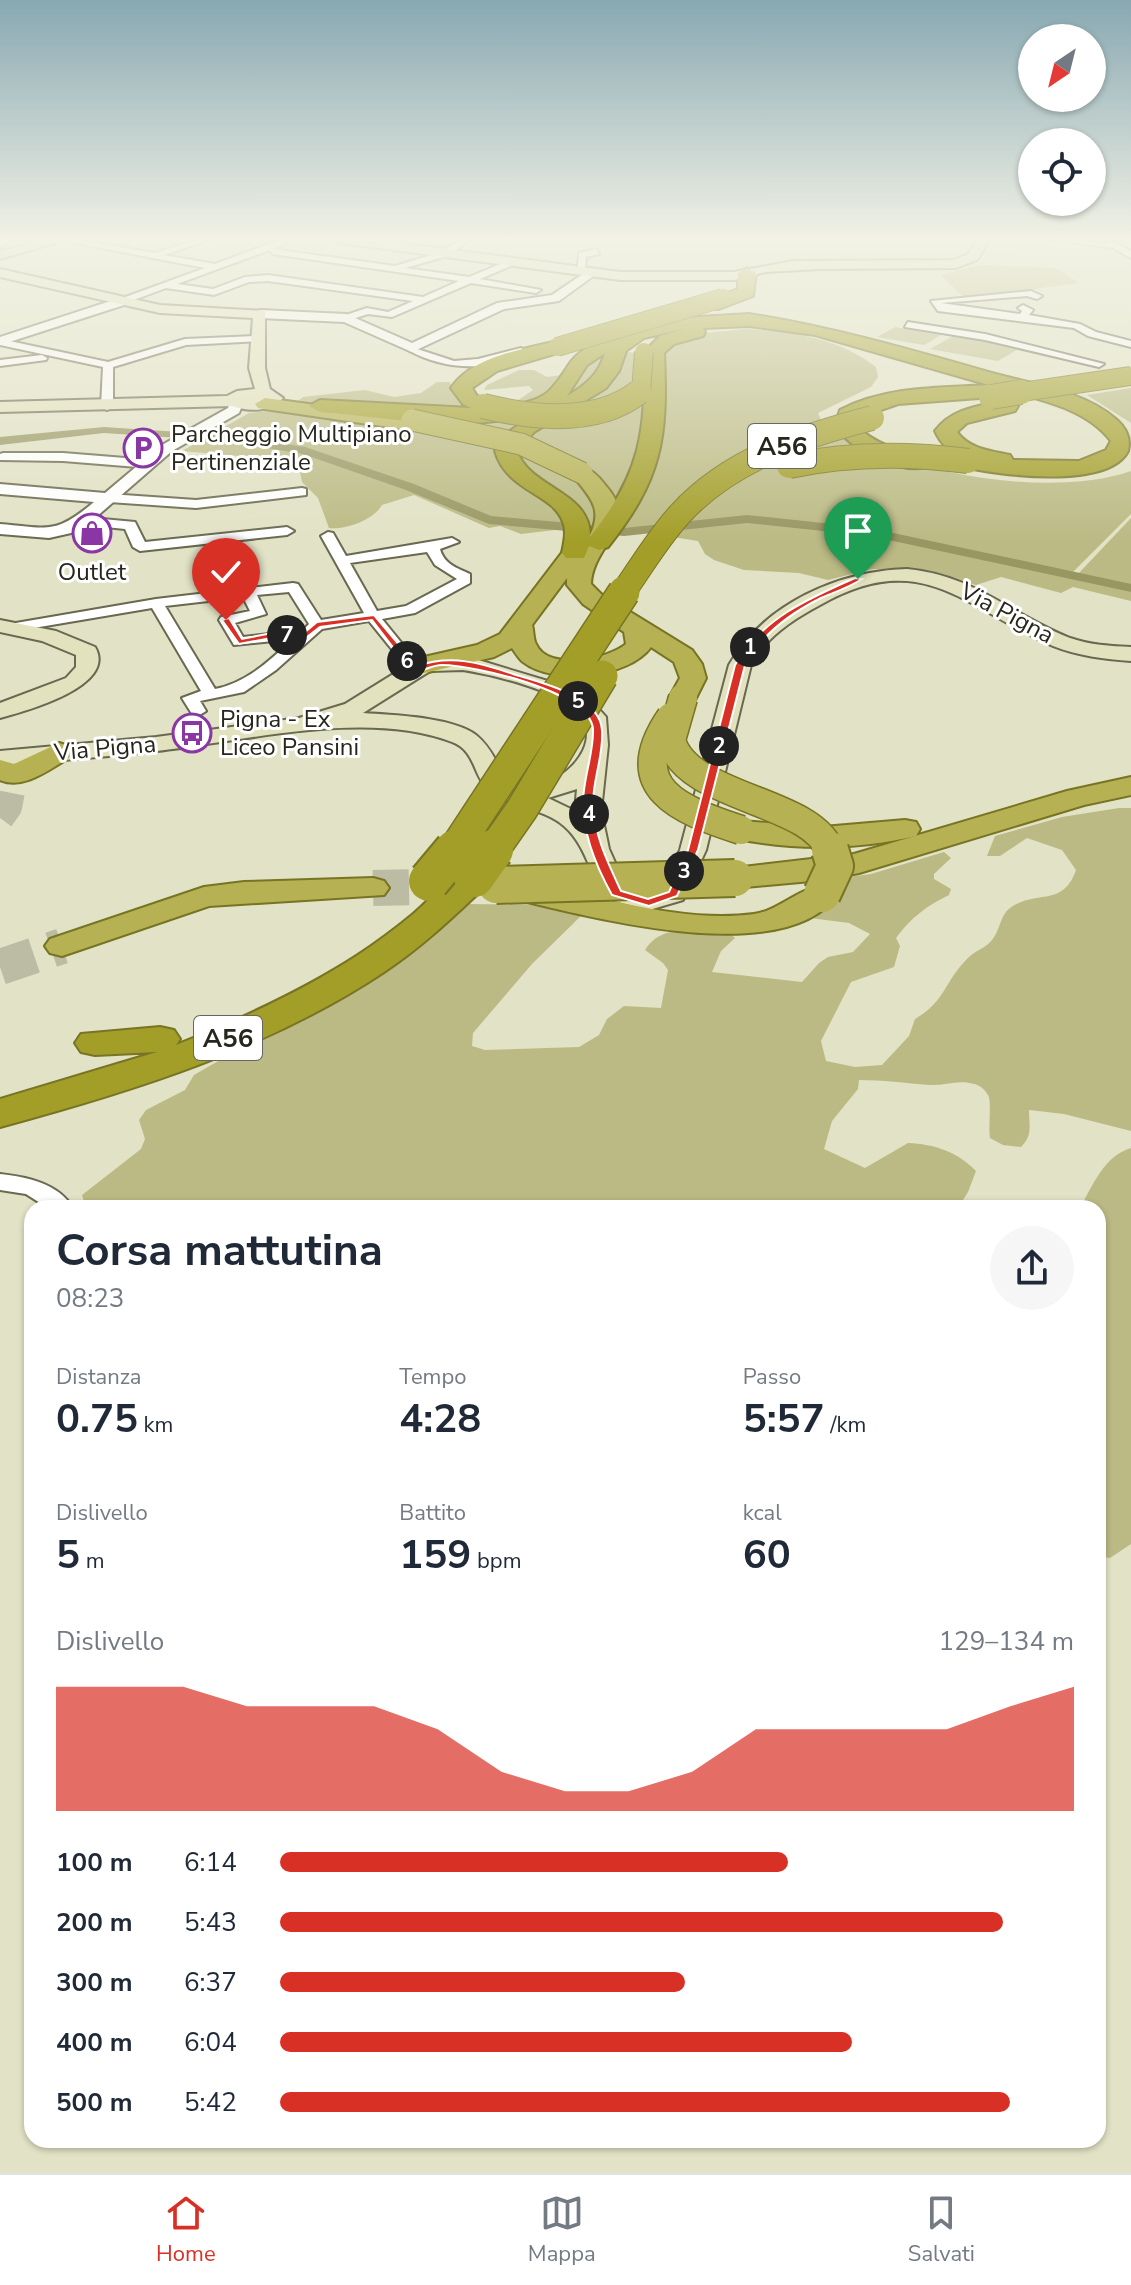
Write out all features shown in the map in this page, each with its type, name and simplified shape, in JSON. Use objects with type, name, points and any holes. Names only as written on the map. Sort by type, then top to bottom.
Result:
[{"type":"highway","points":[[599,340],[481,378],[474,391],[488,404],[545,414],[571,414],[614,407],[641,391],[635,340]]},
{"type":"highway","points":[[559,353],[582,357],[617,340]]},
{"type":"highway","points":[[575,553],[578,525],[575,519],[564,506],[513,467],[506,451],[526,430],[575,402],[599,384],[612,366],[635,352],[669,340]]},
{"type":"highway","points":[[854,340],[1097,409],[1131,428]]},
{"type":"highway","points":[[707,501],[721,474],[746,457],[869,393],[882,376],[870,357],[832,341]]},
{"type":"highway","points":[[832,341],[1061,408],[1098,428],[1106,437],[1106,445],[1088,458],[1035,463],[974,453],[958,446],[946,434],[950,425],[959,418],[998,399],[1102,369],[1131,376]]},
{"type":"highway","points":[[635,352],[656,398],[647,468],[627,507],[580,568],[579,585],[592,599],[673,648],[689,664],[693,678],[652,751],[653,775],[666,793],[685,808],[741,830],[784,837],[835,837],[956,826]]},
{"type":"highway","points":[[320,406],[438,416],[506,414],[553,399],[559,353]]},
{"type":"highway","points":[[1102,369],[1131,383]]},
{"type":"highway","points":[[265,397],[484,433],[555,457],[582,473],[603,495],[608,516],[599,542]]},
{"type":"highway","points":[[265,397],[500,444],[548,461],[576,480],[593,508],[589,531],[521,637],[509,639],[485,651],[420,667]]},
{"type":"highway","points":[[998,399],[876,403],[852,412],[846,426],[855,437],[885,453],[980,475],[1077,479],[1131,467]]},
{"type":"highway","name":"A56","points":[[871,423],[901,420],[998,399]]},
{"type":"highway","name":"A56","points":[[0,1088],[160,1039],[235,1008],[319,963],[372,928],[429,881],[467,836],[648,556],[707,501],[790,456],[871,423],[998,399]]},
{"type":"highway","points":[[707,501],[773,472],[821,458],[902,453],[1049,469],[1087,465],[1115,455],[1122,444],[1117,432],[1068,401]]},
{"type":"highway","name":"A56","points":[[0,1113],[147,1068],[274,1018],[384,955],[434,916],[489,883],[522,809],[682,548],[707,501]]},
{"type":"highway","points":[[521,637],[537,660],[562,667],[596,667],[616,663],[632,655],[639,646],[636,630],[623,618]]},
{"type":"highway","points":[[489,883],[673,921],[730,925],[781,917],[805,907],[822,894],[832,879],[835,862],[829,846],[819,833],[786,813],[701,777],[675,754],[670,737],[683,698]]},
{"type":"highway","points":[[5,767],[59,752]]},
{"type":"highway","points":[[1034,803],[1066,779],[1131,758]]},
{"type":"highway","points":[[489,883],[735,878],[831,868],[1131,769]]},
{"type":"highway","points":[[1034,803],[1131,786]]},
{"type":"highway","points":[[1034,803],[1131,800]]},
{"type":"highway","points":[[62,946],[186,902],[244,892],[373,888]]},
{"type":"highway","points":[[95,1043],[160,1039]]},
{"type":"main road","points":[[0,407],[107,407],[192,401],[229,402],[243,394],[265,397],[257,368],[258,340]]},
{"type":"main road","points":[[192,401],[243,387],[257,368]]},
{"type":"main road","name":"Via Pigna","points":[[305,724],[353,709],[420,667],[446,661],[474,664],[565,694],[587,708],[597,722],[588,803],[595,845],[616,893],[649,902],[673,894],[693,850],[740,665],[746,653],[763,633],[783,618],[847,583],[891,575],[946,582],[971,592],[1054,639],[1097,651],[1131,654]]},
{"type":"main road","points":[[0,711],[74,683],[87,668],[87,652],[75,644],[5,627]]},
{"type":"main road","name":"Via Pigna","points":[[383,692],[377,700],[383,713],[409,725]]},
{"type":"main road","name":"Via Pigna","points":[[59,752],[156,744],[356,719],[445,731],[465,738],[485,758],[493,780],[504,790],[572,819],[595,845]]},
{"type":"main road","points":[[504,790],[537,793],[558,788],[581,775],[593,757]]},
{"type":"street","points":[[0,341],[108,365],[185,342],[224,340]]},
{"type":"street","points":[[395,340],[412,348],[424,359],[443,364],[559,353]]},
{"type":"street","points":[[412,348],[428,340]]},
{"type":"street","points":[[999,340],[1032,347],[1102,369],[1131,346]]},
{"type":"street","points":[[1032,347],[1045,342]]},
{"type":"street","points":[[0,363],[60,355]]},
{"type":"street","points":[[107,407],[108,365]]},
{"type":"street","points":[[3,457],[156,458],[265,397]]},
{"type":"street","points":[[0,529],[49,533],[69,529],[156,458],[234,410],[229,402]]},
{"type":"street","points":[[0,489],[196,504],[302,492]]},
{"type":"street","points":[[196,504],[204,520]]},
{"type":"street","points":[[81,521],[130,525],[140,547],[287,531]]},
{"type":"street","points":[[328,536],[374,618],[420,667]]},
{"type":"street","points":[[343,560],[452,542]]},
{"type":"street","points":[[248,592],[259,614],[226,620],[239,642],[421,607],[465,580],[465,577],[443,567],[433,553],[433,547]]},
{"type":"street","points":[[5,627],[156,603],[293,587],[312,630]]},
{"type":"street","points":[[156,603],[211,694]]},
{"type":"street","points":[[198,711],[190,698],[238,689],[271,667],[312,630]]},
{"type":"street","points":[[0,1182],[40,1190],[56,1200]]},
{"type":"shaded area","points":[[681,340],[822,340],[846,349],[876,367],[878,377],[871,387],[818,413],[822,423],[906,460],[942,470],[996,480],[1053,483],[1131,471],[1131,514],[1073,572],[1075,577],[1131,588],[1131,601],[1073,587],[1061,593],[1001,577],[976,585],[932,573],[901,569],[872,569],[828,580],[799,573],[744,570],[714,560],[705,554],[698,541],[622,529],[563,529],[521,534],[500,526],[489,528],[414,495],[382,505],[373,515],[358,523],[329,528],[318,498],[302,482],[298,461],[182,451],[249,413],[289,408],[303,397],[365,390],[394,397],[421,393],[437,382],[450,382],[453,393],[474,406],[514,403],[533,390],[529,386],[484,390],[487,385],[519,370],[534,370],[547,377],[577,373],[585,363],[604,353],[661,356],[666,347]]},
{"type":"shaded area","points":[[897,340],[932,340],[924,345]]},
{"type":"shaded area","points":[[945,340],[978,340],[1020,348],[998,361],[930,349]]},
{"type":"shaded area","points":[[1131,388],[1131,423],[1087,395]]},
{"type":"shaded area","points":[[1131,518],[1131,585],[1078,574]]},
{"type":"shaded area","points":[[1131,808],[1131,1131],[1064,1114],[1029,1110],[1030,1130],[1025,1143],[1021,1147],[1003,1145],[990,1138],[990,1103],[988,1095],[978,1085],[859,1080],[858,1089],[832,1121],[824,1149],[865,1168],[908,1143],[936,1147],[953,1154],[976,1171],[963,1200],[84,1200],[82,1195],[141,1149],[145,1139],[139,1120],[146,1110],[185,1090],[194,1075],[284,1023],[467,904],[537,905],[587,910],[532,964],[473,1033],[472,1046],[485,1050],[579,1047],[599,1035],[607,1019],[624,1006],[661,1008],[668,970],[645,950],[662,935],[682,930],[728,932],[735,938],[721,951],[712,972],[802,982],[819,963],[828,957],[853,952],[870,934],[849,923],[810,918],[848,877],[871,874],[944,852],[951,858],[934,874],[934,879],[951,889],[949,895],[920,913],[896,938],[900,946],[894,967],[851,982],[821,1041],[826,1061],[855,1067],[882,1065],[909,1036],[915,1019],[939,999],[959,967],[992,940],[1010,908],[1029,899],[1056,894],[1070,882],[1076,870],[1062,850],[1027,838],[1000,856],[987,856],[995,836],[1062,817]]},
{"type":"shaded area","points":[[1131,1148],[1131,1544],[1110,1558],[1106,1557],[1106,1200],[1084,1200],[1106,1164]]},
{"type":"waterway","points":[[0,441],[104,430],[225,438],[305,451],[410,487],[489,520],[624,532],[747,519],[870,532],[1131,588]]},
{"type":"tunnel","points":[[0,818],[8,807],[14,776]]},
{"type":"tunnel","points":[[373,888],[462,886]]},
{"type":"tunnel","points":[[0,967],[62,946]]},
{"type":"place","name":"Parcheggio Multipiano Pertinenziale","points":[[143,448]]},
{"type":"place","name":"Outlet","points":[[92,533]]},
{"type":"place","name":"Pigna - Ex Liceo Pansini","points":[[192,733]]},
{"type":"route","points":[[226,620],[239,642],[277,635],[307,634],[317,625],[374,618],[416,670],[424,665],[446,661],[474,664],[548,687],[576,700],[593,715],[598,728],[588,803],[595,845],[616,893],[638,902],[649,902],[673,894],[693,850],[740,665],[746,653],[752,644],[793,611],[858,579]]}]
